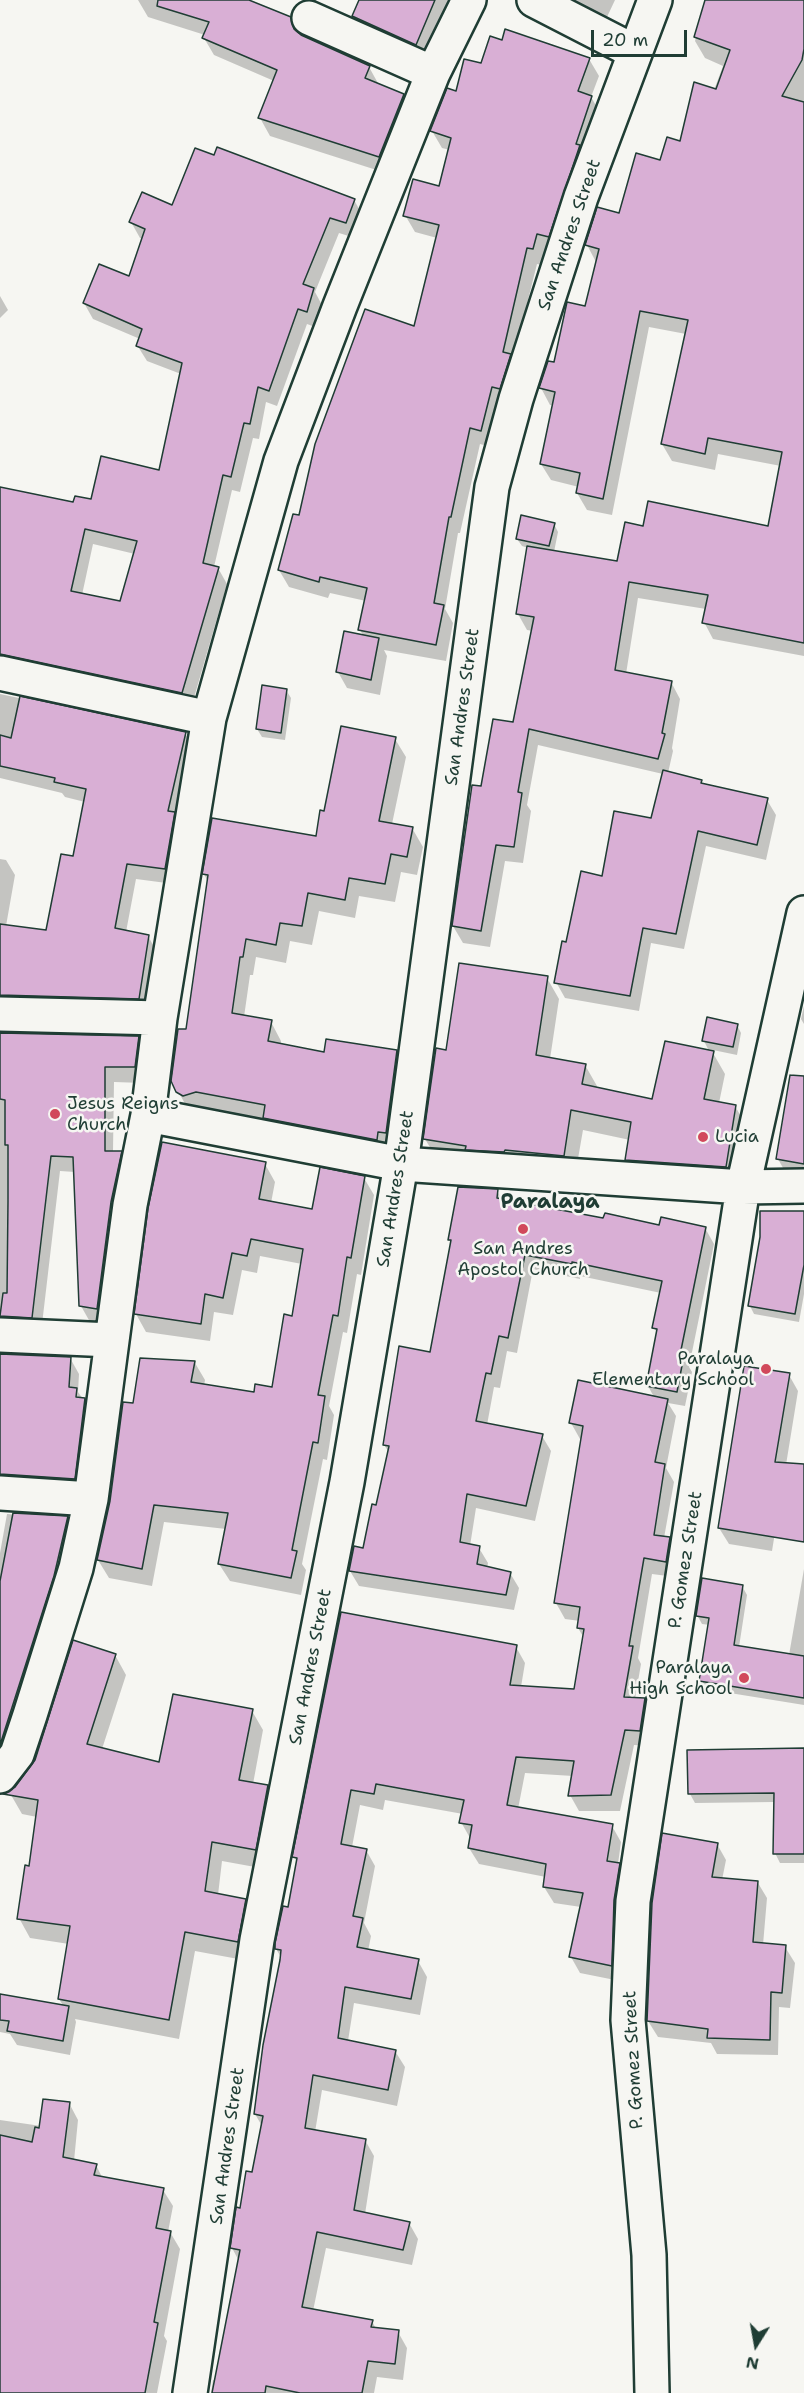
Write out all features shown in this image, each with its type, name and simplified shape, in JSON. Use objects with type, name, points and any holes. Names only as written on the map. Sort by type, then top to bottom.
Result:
[{"type":"street","points":[[0,1776],[17,1754],[76,1568],[91,1499],[130,1205],[148,1115],[160,1018],[209,718],[281,461],[433,73],[469,0]]},
{"type":"street","points":[[534,0],[635,52]]},
{"type":"street","name":"San Andres Street","points":[[190,2393],[257,1940],[347,1482],[401,1164],[492,487],[516,399],[577,208],[655,0]]},
{"type":"street","points":[[309,18],[433,73]]},
{"type":"street","points":[[0,673],[209,718]]},
{"type":"street","name":"P. Gomez Street","points":[[652,2393],[649,2255],[628,2020],[633,1901],[743,1187],[804,913]]},
{"type":"street","points":[[0,1014],[160,1018]]},
{"type":"street","points":[[148,1115],[401,1164],[743,1187],[804,1186]]},
{"type":"street","points":[[0,1335],[111,1340]]},
{"type":"street","points":[[0,1493],[91,1499]]},
{"type":"building","points":[[158,0],[249,0],[291,17],[294,29],[301,35],[370,66],[365,78],[404,94],[379,157],[258,118],[277,70],[202,38],[209,22],[157,6]]},
{"type":"building","points":[[359,0],[435,0],[416,45],[352,16]]},
{"type":"building","points":[[705,0],[804,0],[802,60],[782,96],[804,102],[804,643],[702,623],[708,595],[629,582],[615,670],[672,681],[662,733],[665,734],[658,759],[529,729],[518,792],[522,793],[514,847],[496,845],[481,931],[452,926],[472,785],[481,786],[493,719],[513,722],[534,617],[516,614],[527,546],[617,561],[625,522],[643,526],[648,501],[768,526],[782,452],[708,438],[705,454],[661,444],[688,320],[640,311],[603,499],[576,493],[580,473],[540,464],[555,392],[539,388],[548,361],[554,362],[567,302],[585,306],[599,249],[585,245],[597,207],[619,213],[636,153],[660,160],[667,137],[680,141],[694,82],[716,89],[730,50],[694,37]]},
{"type":"building","points":[[505,29],[590,58],[578,91],[592,96],[576,144],[580,145],[549,237],[537,234],[533,249],[527,248],[503,352],[511,354],[500,389],[492,387],[481,431],[470,428],[451,517],[449,517],[434,603],[444,605],[436,645],[358,630],[367,588],[320,577],[319,582],[278,570],[293,514],[299,515],[315,444],[365,309],[414,326],[439,225],[403,216],[413,179],[439,186],[451,138],[430,131],[447,88],[456,91],[464,59],[481,63],[490,36],[502,40]]},
{"type":"building","points":[[217,147],[355,199],[346,223],[330,218],[303,284],[314,288],[307,312],[298,309],[269,391],[258,387],[250,424],[244,423],[231,477],[223,475],[203,563],[219,567],[182,693],[0,654],[0,487],[73,502],[75,496],[91,499],[101,456],[159,470],[182,363],[136,346],[142,329],[83,303],[99,264],[129,276],[145,229],[129,222],[142,192],[172,205],[195,148],[214,155]],"holes":[[[85,529],[137,541],[120,601],[71,591]]]},
{"type":"building","points":[[521,515],[555,523],[549,546],[516,539]]},
{"type":"building","points":[[344,631],[379,638],[371,680],[336,672]]},
{"type":"building","points":[[262,685],[287,689],[281,733],[256,729]]},
{"type":"building","points":[[20,696],[186,732],[168,811],[175,812],[165,869],[127,864],[115,928],[149,935],[139,999],[0,995],[0,924],[46,930],[61,854],[73,856],[86,789],[54,782],[55,778],[0,766],[0,735],[11,738]]},
{"type":"building","points":[[341,726],[396,737],[379,821],[413,827],[407,857],[391,854],[385,884],[349,878],[345,900],[308,893],[302,926],[280,923],[276,945],[246,939],[243,957],[240,957],[232,1013],[272,1020],[268,1041],[324,1052],[326,1039],[397,1050],[386,1133],[378,1132],[377,1140],[263,1118],[265,1105],[196,1092],[183,1096],[176,1092],[171,1081],[178,1029],[186,1029],[208,875],[202,874],[212,818],[316,836],[320,810],[324,811]]},
{"type":"building","points":[[663,770],[702,780],[701,783],[768,798],[757,845],[698,831],[676,934],[643,928],[630,996],[554,983],[562,941],[566,942],[581,871],[602,876],[614,811],[651,818]]},
{"type":"building","points":[[459,963],[548,976],[536,1055],[586,1064],[582,1084],[652,1099],[665,1041],[714,1051],[704,1099],[736,1105],[726,1167],[625,1160],[631,1122],[571,1110],[564,1156],[505,1150],[504,1152],[465,1150],[466,1146],[423,1139],[436,1048],[446,1050]]},
{"type":"building","points":[[707,1017],[738,1024],[733,1047],[702,1041]]},
{"type":"building","points":[[0,1033],[139,1036],[135,1067],[105,1067],[105,1151],[122,1151],[111,1202],[97,1309],[79,1306],[73,1157],[51,1156],[32,1318],[0,1316],[3,1293],[7,1293],[8,1145],[5,1145],[5,1100],[0,1099]]},
{"type":"building","points":[[790,1075],[804,1076],[804,1164],[776,1159]]},
{"type":"building","points":[[162,1142],[266,1162],[259,1199],[312,1209],[320,1167],[365,1176],[351,1258],[347,1257],[338,1316],[333,1315],[318,1395],[325,1396],[318,1443],[313,1442],[292,1550],[297,1551],[291,1578],[218,1564],[228,1513],[154,1505],[142,1569],[97,1560],[110,1501],[123,1402],[133,1403],[140,1358],[195,1361],[191,1382],[254,1392],[255,1384],[272,1387],[284,1314],[292,1316],[303,1249],[251,1239],[247,1256],[232,1253],[223,1298],[205,1294],[201,1324],[134,1314],[148,1208]]},
{"type":"building","points":[[458,1187],[498,1189],[497,1198],[603,1218],[605,1213],[659,1225],[661,1217],[706,1227],[680,1355],[684,1355],[677,1392],[646,1386],[657,1329],[652,1328],[662,1281],[572,1262],[572,1264],[525,1255],[508,1338],[499,1336],[491,1374],[486,1373],[476,1421],[543,1434],[526,1506],[467,1494],[460,1542],[480,1546],[477,1564],[511,1572],[506,1595],[349,1571],[354,1546],[363,1548],[372,1504],[376,1505],[389,1446],[383,1445],[399,1346],[430,1352],[451,1240],[448,1240]]},
{"type":"building","points":[[760,1211],[804,1211],[804,1265],[795,1314],[748,1306],[760,1237]]},
{"type":"building","points":[[0,1354],[71,1357],[69,1387],[77,1388],[76,1397],[85,1398],[75,1479],[0,1474]]},
{"type":"building","points":[[744,1366],[790,1373],[775,1462],[804,1464],[804,1542],[718,1528]]},
{"type":"building","points":[[578,1380],[668,1399],[655,1462],[665,1464],[654,1535],[670,1537],[666,1562],[644,1558],[629,1646],[633,1646],[624,1697],[645,1698],[640,1731],[625,1730],[611,1795],[568,1796],[574,1761],[516,1757],[507,1805],[613,1824],[607,1861],[620,1863],[614,1900],[612,1966],[569,1957],[583,1893],[543,1887],[546,1864],[468,1848],[472,1825],[459,1823],[464,1800],[376,1784],[374,1794],[351,1790],[341,1844],[367,1849],[353,1916],[363,1918],[357,1947],[419,1959],[411,1999],[345,1987],[338,2038],[396,2050],[388,2090],[313,2075],[305,2128],[366,2139],[354,2210],[410,2222],[403,2250],[317,2232],[302,2307],[373,2320],[371,2327],[399,2330],[395,2364],[368,2361],[362,2393],[300,2393],[266,2386],[265,2393],[212,2393],[240,2250],[230,2248],[236,2207],[240,2208],[246,2171],[252,2172],[263,2116],[254,2114],[263,2045],[280,1960],[281,1950],[275,1949],[275,1943],[283,1906],[288,1907],[297,1858],[292,1857],[341,1612],[517,1645],[510,1685],[574,1689],[584,1629],[577,1628],[580,1607],[554,1603],[583,1426],[569,1423]]},
{"type":"building","points":[[13,1513],[68,1516],[54,1576],[0,1745],[0,1581]]},
{"type":"building","points":[[702,1578],[743,1585],[734,1645],[804,1656],[804,1698],[699,1681],[709,1618],[696,1616]]},
{"type":"building","points":[[73,1640],[116,1654],[87,1744],[159,1762],[173,1694],[253,1709],[239,1780],[268,1785],[256,1850],[212,1842],[205,1891],[246,1899],[238,1942],[185,1932],[169,2020],[58,1999],[70,1926],[17,1919],[25,1865],[29,1866],[38,1800],[3,1794],[15,1787],[35,1760]]},
{"type":"building","points":[[804,1748],[804,1854],[773,1854],[774,1793],[688,1794],[687,1750]]},
{"type":"building","points":[[662,1833],[718,1843],[712,1877],[758,1881],[753,1942],[786,1945],[782,1993],[771,1992],[770,2040],[707,2038],[708,2029],[647,2021],[652,1903]]},
{"type":"building","points":[[0,1994],[69,2006],[63,2041],[7,2031],[9,2021],[0,2020]]},
{"type":"building","points":[[43,2099],[70,2102],[63,2157],[97,2164],[94,2175],[164,2188],[156,2228],[171,2231],[154,2322],[158,2323],[145,2393],[0,2393],[0,2135],[32,2142],[35,2127],[39,2128]]},
{"type":"place","name":"Jesus Reigns Church","points":[[55,1114]]},
{"type":"place","name":"Lucia","points":[[703,1137]]},
{"type":"place","name":"San Andres Apostol Church","points":[[523,1229]]},
{"type":"place","name":"Paralaya Elementary School","points":[[766,1369]]},
{"type":"place","name":"Paralaya High School","points":[[744,1678]]},
{"type":"district","name":"Paralaya","points":[[550,1203]]}]
